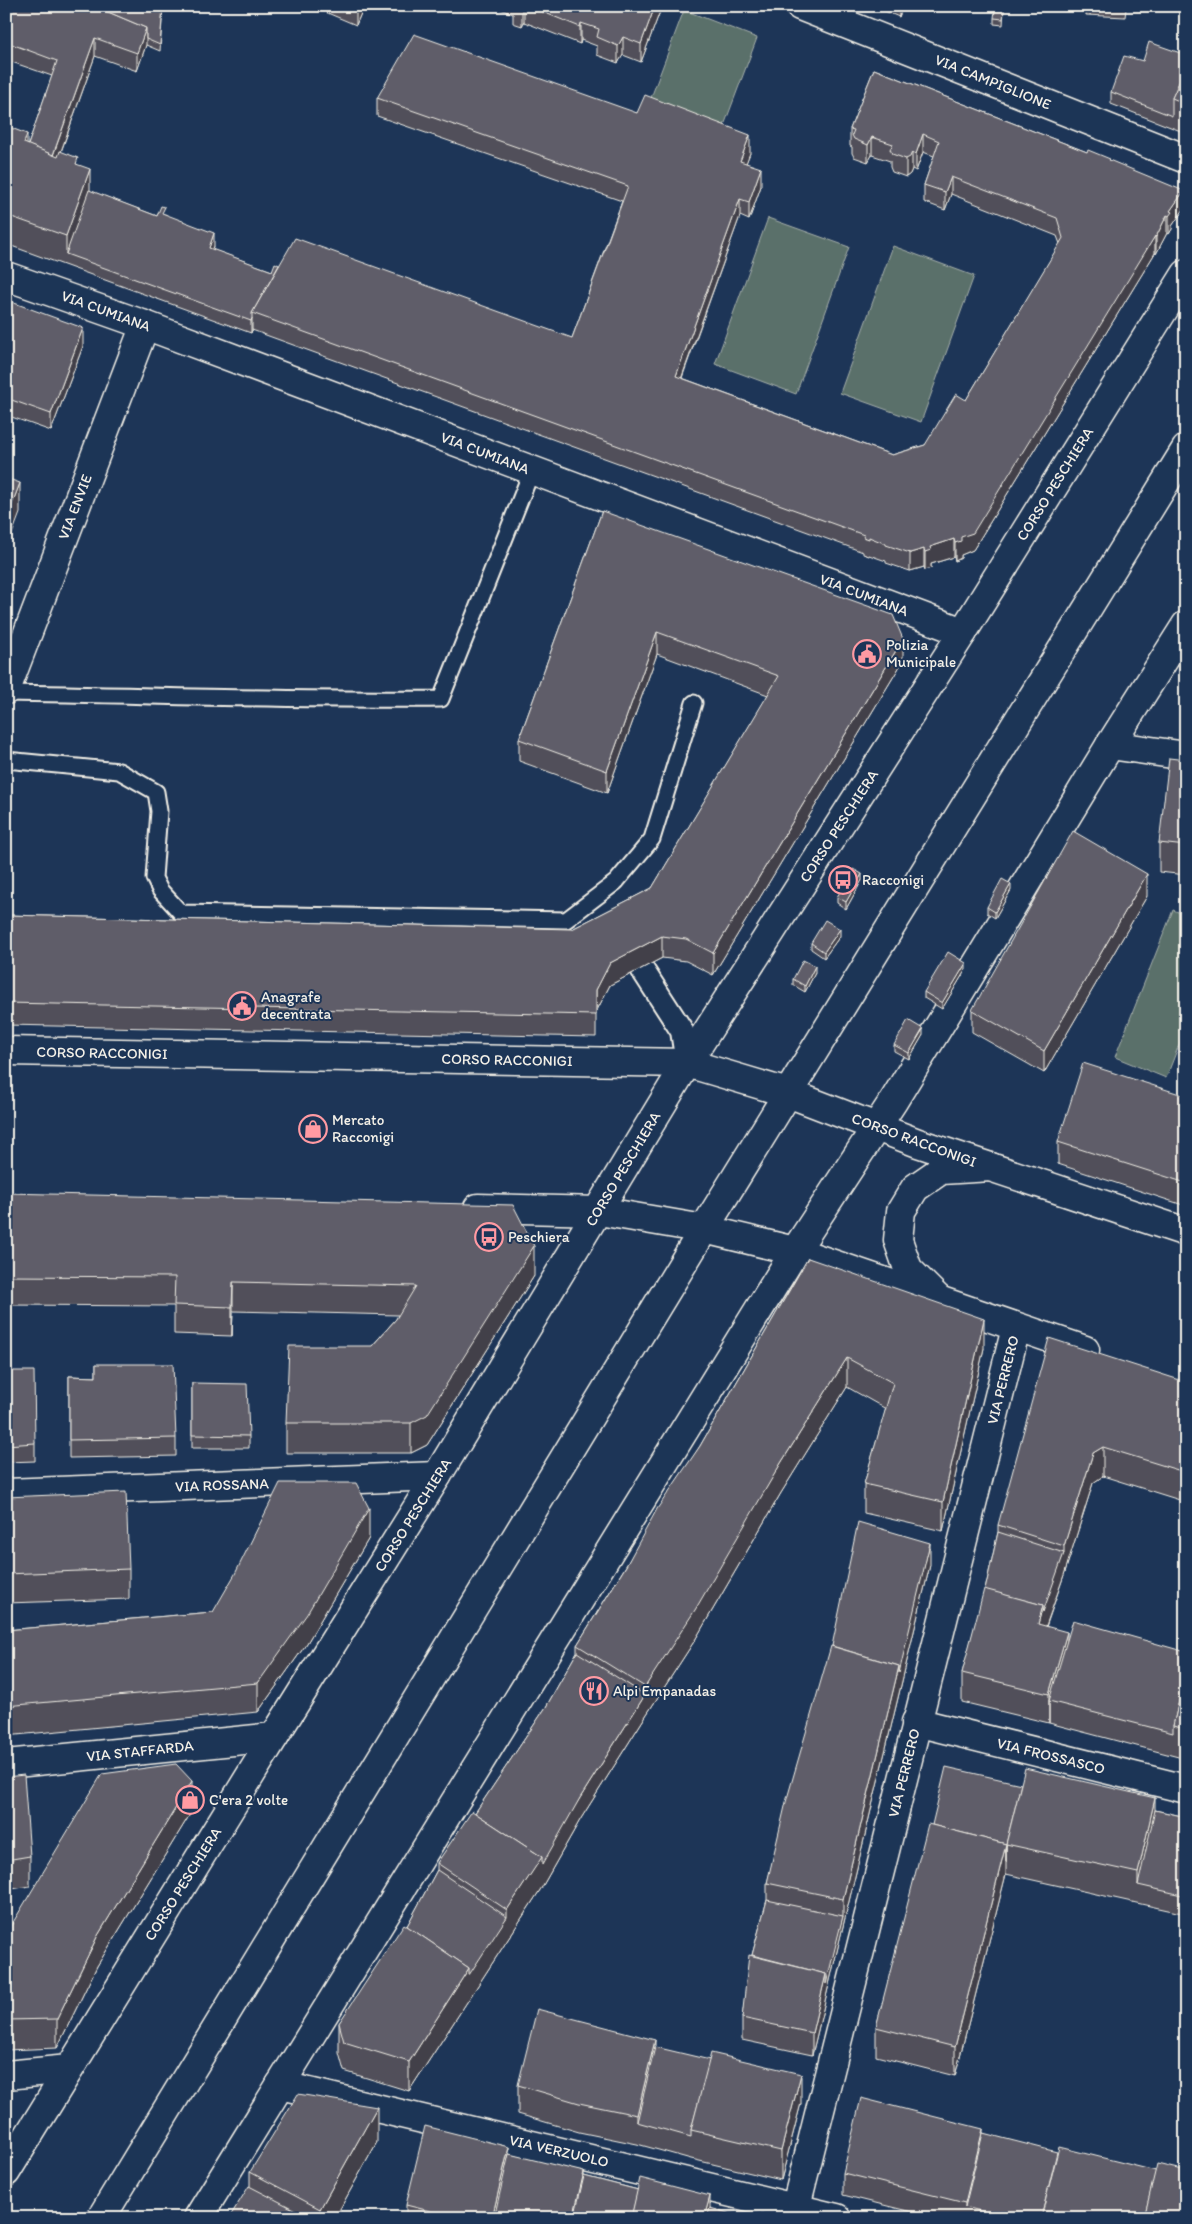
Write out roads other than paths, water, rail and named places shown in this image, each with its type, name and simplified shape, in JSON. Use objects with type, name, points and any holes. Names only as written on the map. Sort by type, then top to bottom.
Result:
[{"type":"street","name":"VIA CAMPIGLIONE","points":[[800,6],[1186,158]]},
{"type":"street","name":"CORSO PESCHIERA","points":[[6,2172],[437,1476],[687,1063],[963,632],[1186,274]]},
{"type":"street","name":"VIA CUMIANA","points":[[6,276],[145,325],[963,632]]},
{"type":"street","name":"VIA ENVIE","points":[[6,690],[16,633],[145,325]]},
{"type":"street","points":[[101,2218],[704,1229],[1186,449]]},
{"type":"street","points":[[198,2218],[795,1251],[877,1127],[1110,745],[1186,625]]},
{"type":"street","points":[[1110,745],[1186,756]]},
{"type":"street","points":[[642,969],[682,1031],[687,1063]]},
{"type":"street","name":"CORSO RACCONIGI","points":[[6,1051],[687,1063],[788,1093],[991,1167],[1186,1232]]},
{"type":"street","name":"CORSO RACCONIGI","points":[[940,1302],[908,1269],[898,1240],[901,1211],[916,1188],[941,1170],[991,1167]]},
{"type":"street","name":"CORSO RACCONIGI","points":[[454,1207],[599,1210],[704,1229],[795,1251],[1110,1359]]},
{"type":"street","name":"VIA PERRERO","points":[[794,2212],[1016,1328]]},
{"type":"street","name":"VIA ROSSANA","points":[[6,1493],[437,1476]]},
{"type":"street","name":"VIA FROSSASCO","points":[[916,1722],[1186,1789]]},
{"type":"street","name":"VIA STAFFARDA","points":[[6,1764],[274,1737]]},
{"type":"street","points":[[6,2075],[69,2069]]},
{"type":"street","name":"VIA VERZUOLO","points":[[280,2085],[794,2212],[837,2218]]},
{"type":"lane","points":[[6,693],[222,696],[336,701],[441,699],[532,470]]},
{"type":"lane","points":[[6,760],[119,771],[156,792],[159,811],[154,878],[160,890],[181,912],[566,920],[616,882],[652,839],[694,703]]},
{"type":"place","name":"Polizia Municipale","points":[[867,654]]},
{"type":"place","name":"Racconigi","points":[[843,880]]},
{"type":"place","name":"Anagrafe decentrata","points":[[242,1006]]},
{"type":"place","name":"Mercato Racconigi","points":[[313,1129]]},
{"type":"place","name":"Peschiera","points":[[489,1237]]},
{"type":"place","name":"Alpi Empanadas","points":[[594,1691]]},
{"type":"place","name":"C'era 2 volte","points":[[190,1800]]}]
